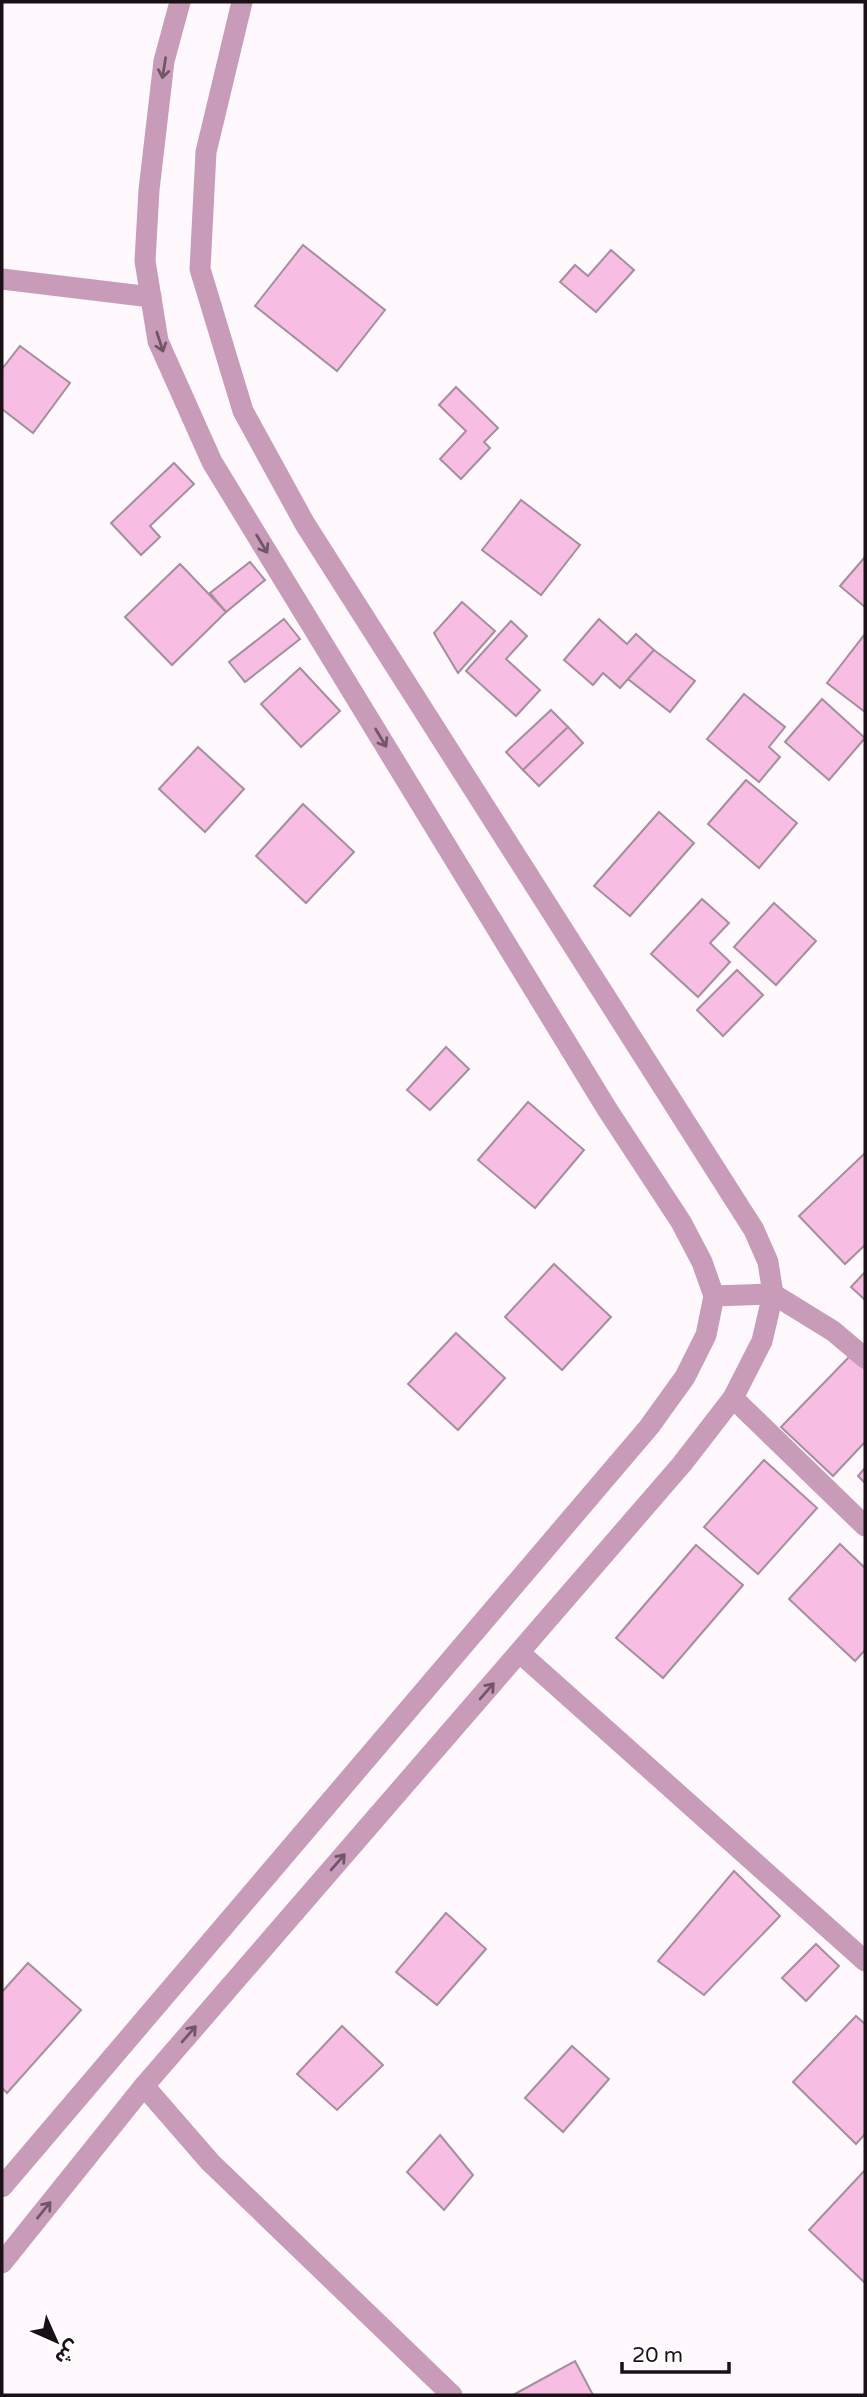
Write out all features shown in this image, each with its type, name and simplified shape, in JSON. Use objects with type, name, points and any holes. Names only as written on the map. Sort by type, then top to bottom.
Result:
[{"type":"street","points":[[2,2187],[649,1427],[685,1377],[706,1335],[714,1296],[702,1262],[681,1222],[607,1109],[212,462],[158,341],[145,261],[149,190],[164,61],[180,2]]},
{"type":"street","points":[[2,2263],[144,2086],[682,1464],[733,1398],[762,1341],[773,1294],[768,1262],[754,1230],[305,524],[243,411],[200,269],[206,152],[242,2]]},
{"type":"street","points":[[2,279],[151,297]]},
{"type":"street","points":[[714,1296],[773,1294],[833,1331],[865,1358]]},
{"type":"street","points":[[733,1398],[865,1526]]},
{"type":"street","points":[[520,1653],[865,1961]]},
{"type":"street","points":[[144,2086],[210,2162],[452,2395]]},
{"type":"building","points":[[303,245],[385,310],[337,371],[255,306]]},
{"type":"building","points":[[611,250],[634,270],[596,312],[560,282],[575,265],[588,276]]},
{"type":"building","points":[[20,346],[70,383],[33,433],[2,409],[2,369]]},
{"type":"building","points":[[456,387],[498,428],[484,442],[490,448],[461,479],[440,459],[466,431],[439,405]]},
{"type":"building","points":[[174,463],[194,484],[150,526],[160,537],[141,555],[111,523]]},
{"type":"building","points":[[521,500],[580,545],[541,595],[482,550]]},
{"type":"building","points":[[865,557],[865,607],[840,586]]},
{"type":"building","points":[[250,562],[265,580],[226,612],[210,593]]},
{"type":"building","points":[[180,564],[226,612],[172,665],[125,617]]},
{"type":"building","points":[[462,602],[495,631],[458,673],[434,633]]},
{"type":"building","points":[[284,619],[300,639],[245,682],[229,662]]},
{"type":"building","points":[[599,619],[627,644],[636,634],[654,650],[620,688],[603,673],[593,685],[564,660]]},
{"type":"building","points":[[511,621],[527,636],[506,659],[540,690],[516,716],[466,671]]},
{"type":"building","points":[[865,634],[865,712],[827,683]]},
{"type":"building","points":[[654,650],[695,681],[670,712],[628,679]]},
{"type":"building","points":[[300,668],[340,711],[301,747],[261,704]]},
{"type":"building","points":[[744,694],[785,727],[769,747],[780,757],[759,782],[707,739]]},
{"type":"building","points":[[822,699],[865,738],[829,780],[785,742]]},
{"type":"building","points":[[551,710],[568,727],[523,770],[506,752]]},
{"type":"building","points":[[568,727],[583,743],[539,786],[523,770]]},
{"type":"building","points":[[198,747],[244,789],[205,832],[159,789]]},
{"type":"building","points":[[746,780],[797,823],[759,868],[708,824]]},
{"type":"building","points":[[303,804],[354,852],[306,903],[256,856]]},
{"type":"building","points":[[659,812],[694,843],[630,916],[594,886]]},
{"type":"building","points":[[702,899],[729,923],[710,943],[730,962],[698,997],[651,954]]},
{"type":"building","points":[[774,903],[816,941],[776,985],[734,947]]},
{"type":"building","points":[[737,970],[763,995],[723,1036],[697,1010]]},
{"type":"building","points":[[446,1047],[469,1069],[430,1110],[407,1090]]},
{"type":"building","points":[[528,1102],[584,1150],[535,1208],[478,1160]]},
{"type":"building","points":[[865,1153],[865,1245],[845,1264],[799,1216]]},
{"type":"building","points":[[554,1264],[611,1317],[562,1370],[505,1317]]},
{"type":"building","points":[[865,1272],[865,1300],[851,1287]]},
{"type":"building","points":[[456,1333],[505,1378],[458,1430],[408,1384]]},
{"type":"building","points":[[851,1355],[865,1369],[865,1442],[833,1476],[781,1427]]},
{"type":"building","points":[[764,1460],[817,1508],[758,1574],[704,1527]]},
{"type":"building","points":[[865,1468],[865,1483],[858,1476]]},
{"type":"building","points":[[840,1544],[865,1568],[865,1650],[855,1661],[789,1599]]},
{"type":"building","points":[[696,1545],[743,1585],[663,1678],[616,1638]]},
{"type":"building","points":[[734,1871],[780,1916],[704,1995],[658,1961]]},
{"type":"building","points":[[446,1913],[486,1949],[437,2005],[396,1972]]},
{"type":"building","points":[[816,1944],[839,1966],[806,2001],[782,1978]]},
{"type":"building","points":[[28,1963],[81,2010],[7,2093],[2,2088],[2,1992]]},
{"type":"building","points":[[856,2016],[865,2024],[865,2134],[856,2144],[793,2082]]},
{"type":"building","points":[[342,2026],[383,2065],[337,2110],[297,2074]]},
{"type":"building","points":[[572,2046],[609,2079],[563,2132],[525,2098]]},
{"type":"building","points":[[440,2135],[473,2175],[444,2210],[407,2172]]},
{"type":"building","points":[[865,2170],[865,2283],[809,2230]]},
{"type":"building","points":[[575,2361],[593,2395],[513,2395]]}]
